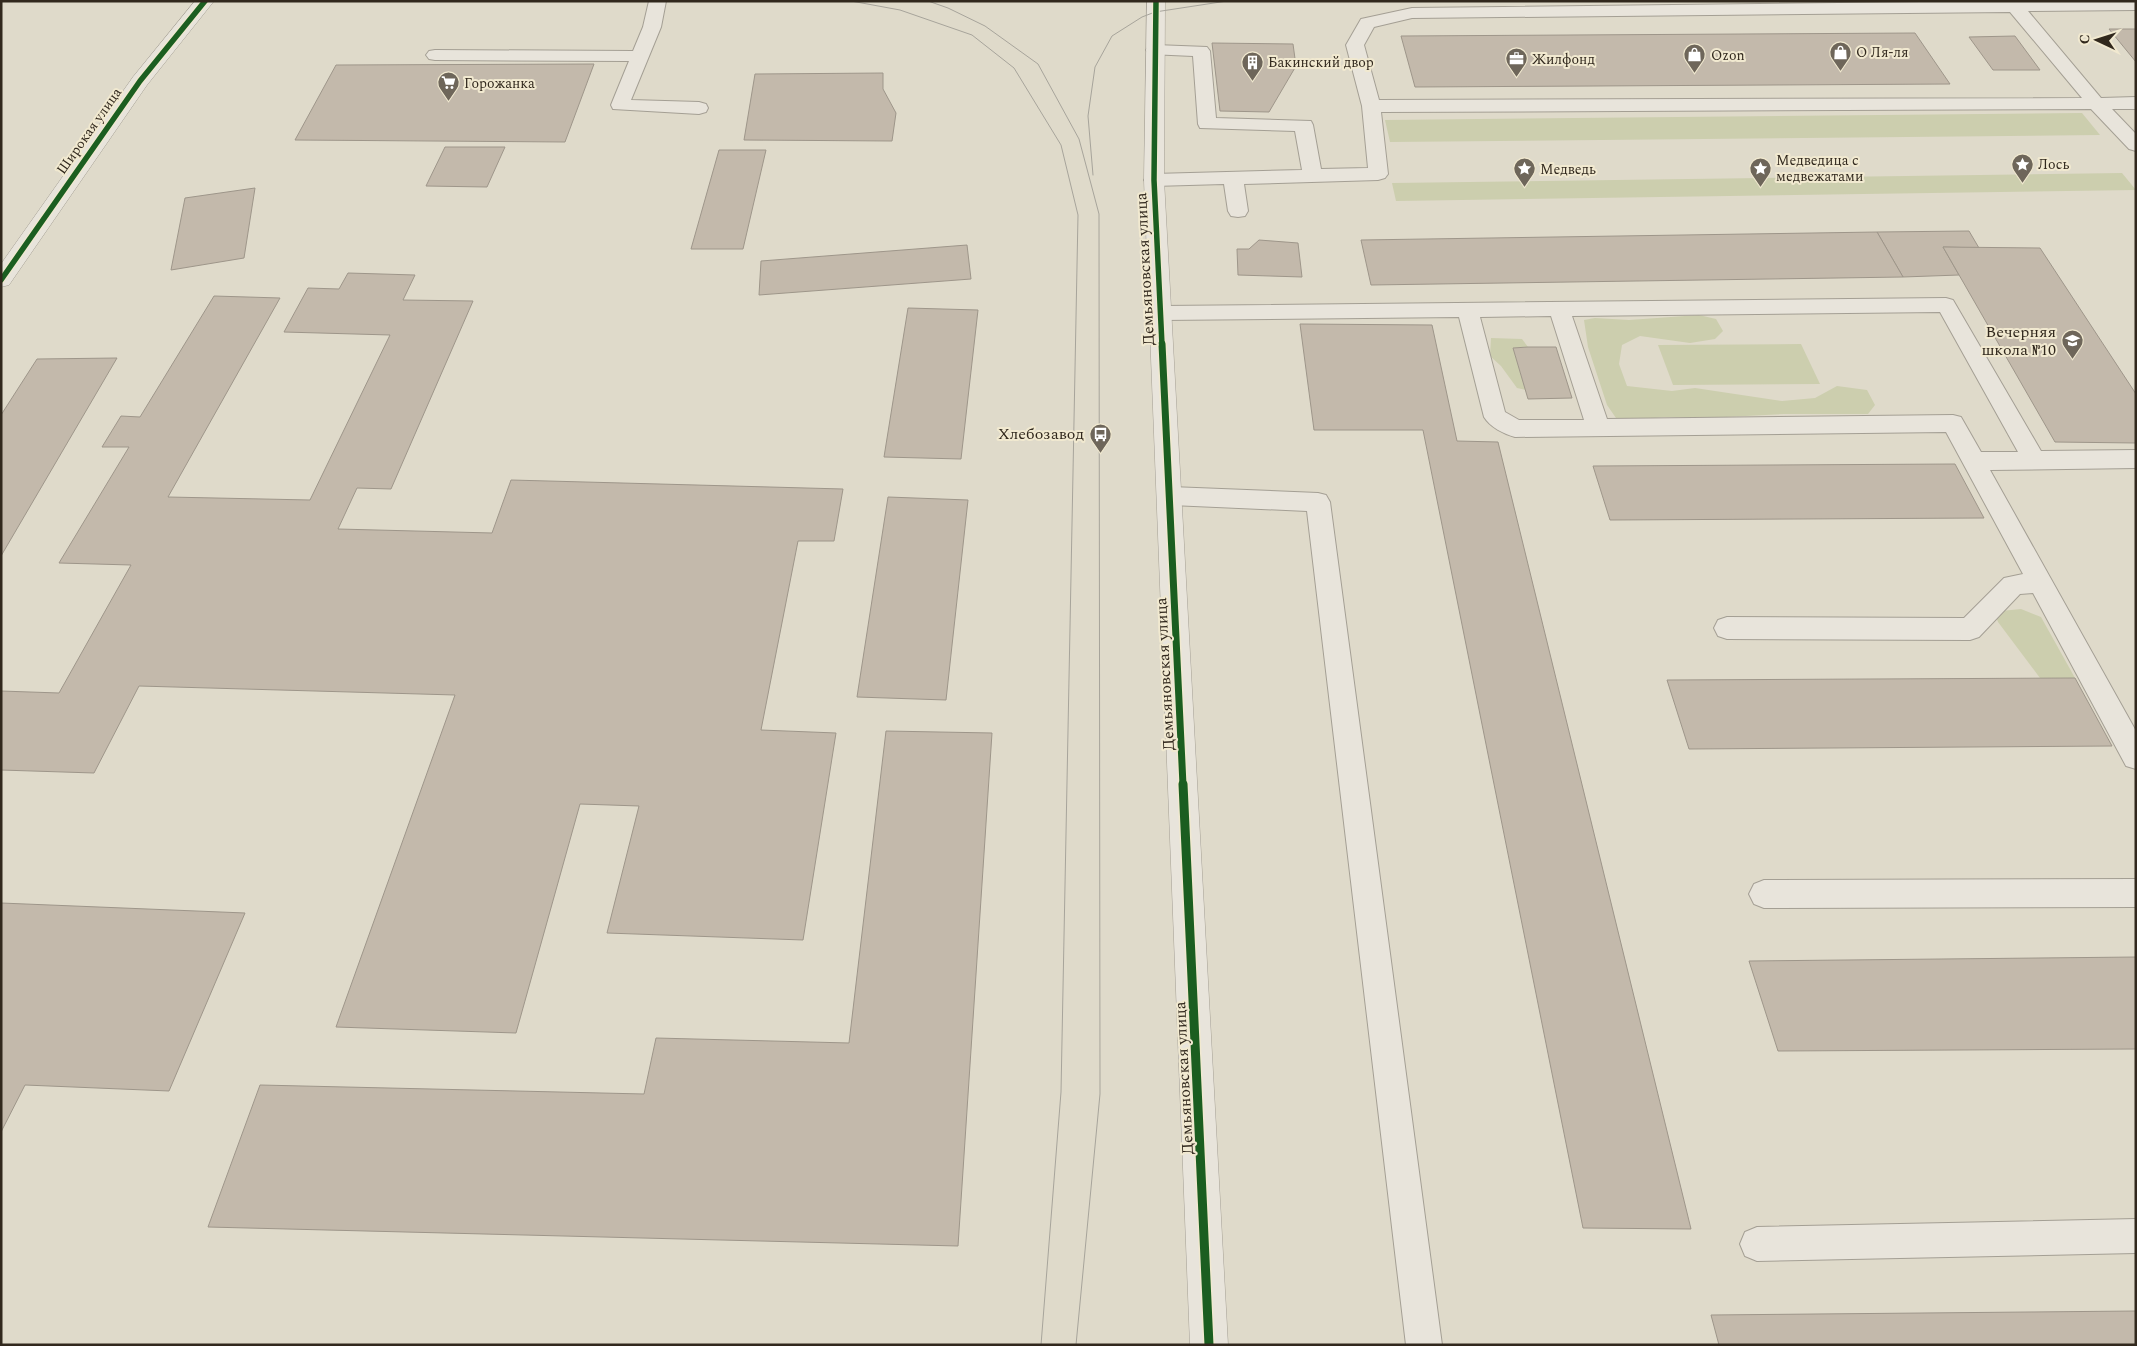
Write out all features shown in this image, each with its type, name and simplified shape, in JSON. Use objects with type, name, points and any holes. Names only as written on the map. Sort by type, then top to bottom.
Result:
[{"type":"street","name":"Широкая улица","points":[[1,280],[140,81],[205,1]]},
{"type":"street","name":"Демьяновская улица","points":[[1156,1],[1154,180],[1215,1342]]},
{"type":"lane","points":[[658,1],[652,27],[620,105],[699,108]]},
{"type":"lane","points":[[1154,180],[1378,174],[1372,106],[1355,45],[1367,23],[1412,13],[2012,3],[2136,5]]},
{"type":"lane","points":[[2012,3],[2096,103],[2136,145]]},
{"type":"lane","points":[[1155,50],[1201,51],[1207,124],[1304,125],[1312,176]]},
{"type":"lane","points":[[435,55],[640,56]]},
{"type":"lane","points":[[1372,106],[2136,103]]},
{"type":"lane","points":[[1233,178],[1238,211]]},
{"type":"lane","points":[[1162,313],[1946,305],[2034,460]]},
{"type":"lane","points":[[1559,309],[1599,429]]},
{"type":"lane","points":[[1468,310],[1495,417],[1515,429],[1953,423],[2136,757]]},
{"type":"lane","points":[[1973,461],[2136,459]]},
{"type":"lane","points":[[1171,496],[1318,502],[1424,1345]]},
{"type":"lane","points":[[1727,628],[1970,629],[2013,585],[2040,582]]},
{"type":"lane","points":[[1764,894],[2136,893]]},
{"type":"lane","points":[[1758,1244],[2136,1236]]},
{"type":"green space","points":[[2082,113],[2100,135],[1390,142],[1385,120]]},
{"type":"green space","points":[[2122,173],[2136,190],[1396,201],[1392,183]]},
{"type":"green space","points":[[1699,315],[1716,319],[1723,331],[1715,339],[1690,343],[1640,336],[1622,345],[1619,364],[1627,386],[1672,391],[1695,388],[1782,401],[1815,398],[1837,386],[1867,390],[1875,405],[1868,414],[1784,414],[1706,418],[1665,417],[1623,421],[1616,418],[1607,405],[1588,347],[1584,320],[1595,318],[1629,320]]},
{"type":"green space","points":[[1491,338],[1522,339],[1528,347],[1513,348],[1526,390],[1517,388],[1501,366],[1490,356]]},
{"type":"green space","points":[[1801,344],[1820,384],[1673,385],[1658,345]]},
{"type":"green space","points":[[2021,609],[2041,617],[2075,678],[2040,678],[1998,622],[1995,614],[2001,611]]},
{"type":"building","points":[[2109,29],[2136,29],[2136,62]]},
{"type":"building","points":[[1915,33],[1950,84],[1415,87],[1401,36]]},
{"type":"building","points":[[2015,36],[2040,70],[1993,70],[1969,37]]},
{"type":"building","name":"Бакинский двор","points":[[1212,43],[1293,44],[1296,66],[1269,112],[1220,111]]},
{"type":"building","name":"Горожанка","points":[[594,64],[565,142],[295,140],[336,65]]},
{"type":"building","points":[[883,73],[883,89],[896,113],[892,141],[744,140],[755,74]]},
{"type":"building","points":[[445,147],[505,147],[487,187],[426,186]]},
{"type":"building","points":[[719,150],[766,150],[743,249],[691,249]]},
{"type":"building","points":[[255,188],[244,258],[171,270],[185,198]]},
{"type":"building","points":[[1969,231],[1979,248],[1943,247],[1959,275],[1903,277],[1877,232]]},
{"type":"building","points":[[1877,232],[1903,277],[1371,285],[1361,240]]},
{"type":"building","points":[[1259,240],[1298,243],[1302,277],[1238,275],[1237,249],[1249,249]]},
{"type":"building","points":[[967,245],[971,279],[759,295],[761,261]]},
{"type":"building","points":[[1943,247],[2040,248],[2136,394],[2136,443],[2055,442]]},
{"type":"building","points":[[348,273],[415,275],[403,300],[473,301],[391,489],[357,488],[338,529],[492,533],[511,480],[843,489],[834,541],[798,541],[761,730],[836,733],[803,940],[607,933],[639,806],[580,804],[516,1033],[336,1027],[455,695],[139,686],[94,773],[1,770],[1,691],[59,693],[131,565],[59,563],[129,447],[102,447],[121,416],[140,417],[214,296],[280,298],[168,497],[310,500],[390,335],[284,332],[308,288],[339,289]]},
{"type":"building","points":[[908,308],[978,310],[961,459],[884,457]]},
{"type":"building","points":[[1300,324],[1432,325],[1457,441],[1498,442],[1691,1229],[1583,1228],[1423,430],[1314,430]]},
{"type":"building","points":[[1556,347],[1572,398],[1528,399],[1513,348]]},
{"type":"building","points":[[117,358],[1,556],[1,415],[37,359]]},
{"type":"building","points":[[1955,464],[1984,518],[1610,520],[1593,466]]},
{"type":"building","points":[[888,497],[968,500],[946,700],[857,697]]},
{"type":"building","points":[[2075,678],[2112,746],[1689,749],[1667,680]]},
{"type":"building","points":[[886,731],[992,733],[958,1246],[208,1227],[260,1085],[644,1094],[656,1038],[849,1043]]},
{"type":"building","points":[[1,903],[245,913],[169,1091],[25,1085],[1,1132]]},
{"type":"building","points":[[2136,957],[2136,1049],[1778,1051],[1749,961]]},
{"type":"building","points":[[2136,1311],[2136,1345],[1719,1345],[1711,1315]]},
{"type":"tram line","points":[[851,1],[900,10],[972,35],[1014,68],[1061,145],[1078,215],[1061,1092],[1041,1345]]},
{"type":"tram line","points":[[928,1],[948,8],[985,26],[1038,64],[1079,139],[1099,214],[1100,1094],[1076,1345]]},
{"type":"tram line","points":[[1093,175],[1088,116],[1095,67],[1112,36],[1142,17],[1155,12],[1227,1]]},
{"type":"cycle path","points":[[1,280],[140,81],[205,1]]},
{"type":"cycle path","points":[[1156,1],[1154,180],[1209,1345]]},
{"type":"place","name":"О Ля-ля","points":[[1840,71]]},
{"type":"place","name":"Ozon","points":[[1695,74]]},
{"type":"place","name":"Жилфонд","points":[[1516,78]]},
{"type":"place","name":"Бакинский двор","points":[[1252,81]]},
{"type":"place","name":"Горожанка","points":[[448,102]]},
{"type":"place","name":"Лось","points":[[2022,183]]},
{"type":"place","name":"Медведица с медвежатами","points":[[1760,187]]},
{"type":"place","name":"Медведь","points":[[1524,188]]},
{"type":"place","name":"Вечерняя школа №10","points":[[2072,360]]},
{"type":"place","name":"Хлебозавод","points":[[1100,453]]}]
